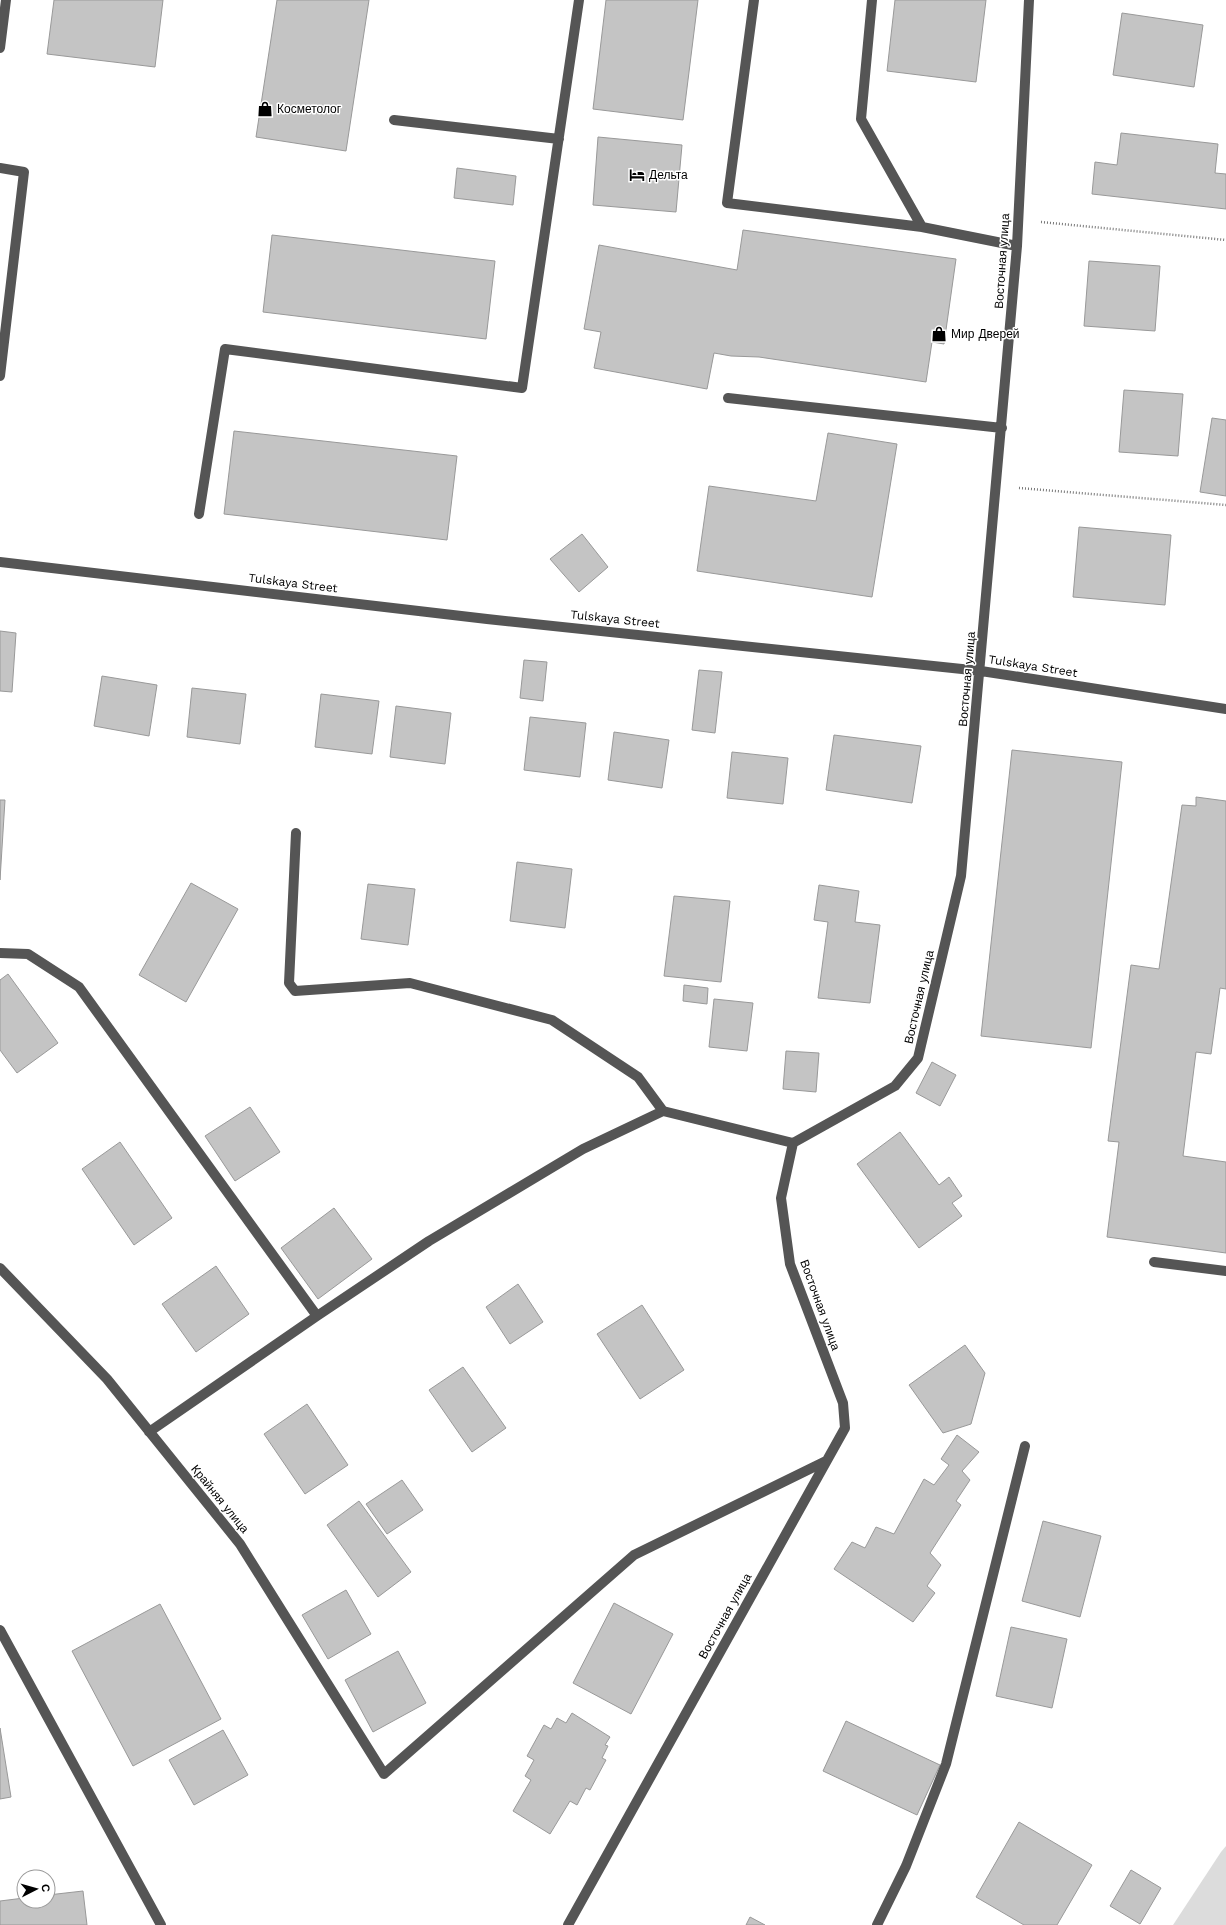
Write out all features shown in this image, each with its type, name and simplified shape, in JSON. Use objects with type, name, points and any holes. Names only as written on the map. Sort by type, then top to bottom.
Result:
[{"type":"street","points":[[0,48],[6,0]]},
{"type":"street","points":[[199,514],[224,349],[522,388],[579,0]]},
{"type":"street","points":[[754,0],[727,203],[922,227],[1017,246]]},
{"type":"street","points":[[872,0],[861,119],[922,227]]},
{"type":"street","name":"Восточная улица","points":[[568,1925],[845,1428],[843,1403],[790,1264],[781,1198],[793,1143],[895,1086],[918,1058],[961,876],[1017,246],[1029,0]]},
{"type":"street","points":[[394,120],[559,139]]},
{"type":"street","points":[[0,168],[24,172],[0,376]]},
{"type":"street","points":[[728,398],[1002,428]]},
{"type":"street","name":"Tulskaya Street","points":[[0,562],[487,619],[980,671],[1226,709]]},
{"type":"street","points":[[296,833],[289,983],[295,991],[410,983],[552,1020],[638,1077],[663,1112]]},
{"type":"street","points":[[0,952],[28,954],[79,987],[317,1316]]},
{"type":"street","points":[[149,1432],[317,1316],[429,1242],[583,1149],[663,1112],[793,1143]]},
{"type":"street","points":[[1154,1262],[1226,1271]]},
{"type":"street","name":"Крайняя улица","points":[[0,1268],[107,1379],[240,1544],[384,1774],[634,1555],[826,1461]]},
{"type":"street","points":[[877,1925],[906,1866],[946,1764],[1025,1446]]},
{"type":"street","points":[[0,1630],[161,1925]]},
{"type":"path","points":[[1018,220],[1226,240]]},
{"type":"path","points":[[996,486],[1226,505]]},
{"type":"shaded area","points":[[1226,1846],[1226,1925],[1173,1925],[1221,1852]]},
{"type":"building","points":[[54,0],[163,0],[155,67],[47,54]]},
{"type":"building","points":[[277,0],[369,0],[346,151],[256,137]]},
{"type":"building","points":[[606,0],[698,0],[683,120],[593,109]]},
{"type":"building","points":[[895,0],[986,0],[976,82],[887,71]]},
{"type":"building","points":[[1122,13],[1203,25],[1194,87],[1113,75]]},
{"type":"building","points":[[1121,133],[1218,144],[1215,173],[1226,174],[1226,209],[1092,194],[1095,162],[1117,165]]},
{"type":"building","name":"Дельта","points":[[598,137],[682,145],[676,212],[593,205]]},
{"type":"building","points":[[457,168],[516,176],[513,205],[454,198]]},
{"type":"building","points":[[743,230],[956,259],[944,344],[932,342],[926,382],[759,357],[731,356],[714,353],[707,389],[594,368],[601,332],[584,329],[599,245],[737,270]]},
{"type":"building","points":[[272,235],[495,261],[486,339],[263,312]]},
{"type":"building","points":[[1089,261],[1160,266],[1155,331],[1084,326]]},
{"type":"building","points":[[1124,390],[1183,394],[1178,456],[1119,452]]},
{"type":"building","points":[[1212,418],[1226,420],[1226,496],[1200,492]]},
{"type":"building","points":[[234,431],[457,456],[447,540],[224,514]]},
{"type":"building","points":[[828,433],[897,444],[872,597],[697,571],[709,486],[816,501]]},
{"type":"building","points":[[1079,527],[1171,535],[1165,605],[1073,597]]},
{"type":"building","points":[[582,534],[608,567],[579,592],[550,559]]},
{"type":"building","points":[[0,631],[16,633],[12,692],[0,691]]},
{"type":"building","points":[[524,660],[547,662],[543,701],[520,698]]},
{"type":"building","points":[[699,670],[722,672],[715,733],[692,730]]},
{"type":"building","points":[[102,676],[157,685],[149,736],[94,726]]},
{"type":"building","points":[[192,688],[246,694],[240,744],[187,737]]},
{"type":"building","points":[[321,694],[379,701],[372,754],[315,747]]},
{"type":"building","points":[[396,706],[451,713],[445,764],[390,757]]},
{"type":"building","points":[[530,717],[586,723],[580,777],[524,770]]},
{"type":"building","points":[[614,732],[669,740],[662,788],[608,780]]},
{"type":"building","points":[[834,735],[921,746],[912,803],[826,790]]},
{"type":"building","points":[[1012,750],[1122,762],[1091,1048],[981,1036]]},
{"type":"building","points":[[732,752],[788,758],[783,804],[727,798]]},
{"type":"building","points":[[1196,797],[1226,801],[1226,989],[1220,988],[1211,1054],[1196,1052],[1183,1156],[1226,1162],[1226,1253],[1107,1237],[1119,1142],[1108,1141],[1131,965],[1159,969],[1182,805],[1196,806]]},
{"type":"building","points":[[0,800],[5,800],[0,880]]},
{"type":"building","points":[[517,862],[572,869],[565,928],[510,921]]},
{"type":"building","points":[[191,883],[238,909],[186,1002],[139,975]]},
{"type":"building","points":[[368,884],[415,889],[408,945],[361,939]]},
{"type":"building","points":[[819,885],[859,891],[855,922],[880,925],[870,1003],[818,998],[828,922],[814,920]]},
{"type":"building","points":[[674,896],[730,901],[721,982],[664,976]]},
{"type":"building","points":[[8,974],[58,1043],[17,1073],[0,1050],[0,980]]},
{"type":"building","points":[[684,985],[708,988],[707,1004],[683,1001]]},
{"type":"building","points":[[714,999],[753,1003],[747,1051],[709,1047]]},
{"type":"building","points":[[786,1051],[819,1053],[816,1092],[783,1089]]},
{"type":"building","points":[[932,1062],[956,1075],[940,1106],[916,1093]]},
{"type":"building","points":[[250,1107],[280,1152],[235,1181],[205,1136]]},
{"type":"building","points":[[900,1132],[939,1185],[949,1177],[962,1196],[952,1203],[962,1216],[919,1248],[857,1164]]},
{"type":"building","points":[[120,1142],[172,1218],[134,1245],[82,1169]]},
{"type":"building","points":[[334,1208],[372,1259],[318,1299],[281,1248]]},
{"type":"building","points":[[216,1266],[249,1314],[196,1352],[162,1304]]},
{"type":"building","points":[[518,1284],[543,1322],[510,1344],[486,1307]]},
{"type":"building","points":[[642,1305],[684,1370],[640,1399],[597,1334]]},
{"type":"building","points":[[965,1345],[985,1373],[971,1424],[943,1433],[909,1385]]},
{"type":"building","points":[[463,1367],[506,1428],[472,1452],[429,1390]]},
{"type":"building","points":[[307,1404],[348,1465],[305,1494],[264,1434]]},
{"type":"building","points":[[957,1435],[979,1452],[962,1471],[970,1480],[956,1501],[961,1505],[930,1553],[941,1565],[927,1586],[935,1593],[913,1622],[834,1569],[852,1542],[865,1548],[876,1527],[894,1534],[924,1479],[934,1485],[949,1465],[941,1459]]},
{"type":"building","points":[[402,1480],[423,1510],[387,1534],[366,1504]]},
{"type":"building","points":[[359,1501],[411,1572],[378,1597],[327,1525]]},
{"type":"building","points":[[1043,1521],[1101,1536],[1080,1617],[1022,1601]]},
{"type":"building","points":[[346,1590],[371,1634],[328,1659],[302,1615]]},
{"type":"building","points":[[614,1603],[673,1634],[631,1714],[573,1683]]},
{"type":"building","points":[[160,1604],[221,1719],[133,1766],[72,1651]]},
{"type":"building","points":[[1011,1627],[1067,1639],[1052,1708],[996,1696]]},
{"type":"building","points":[[398,1651],[426,1703],[373,1732],[345,1680]]},
{"type":"building","points":[[572,1713],[610,1737],[605,1745],[608,1746],[602,1758],[606,1760],[590,1790],[586,1788],[577,1805],[570,1801],[550,1834],[513,1811],[531,1780],[525,1776],[534,1760],[527,1756],[544,1725],[551,1729],[557,1718],[566,1723]]},
{"type":"building","points":[[846,1721],[940,1765],[917,1815],[823,1771]]},
{"type":"building","points":[[0,1728],[11,1797],[0,1799]]},
{"type":"building","points":[[223,1730],[248,1775],[194,1805],[169,1760]]},
{"type":"building","points":[[1019,1822],[1092,1865],[1057,1925],[1024,1925],[976,1897]]},
{"type":"building","points":[[1131,1870],[1161,1888],[1140,1924],[1110,1906]]},
{"type":"building","points":[[83,1891],[87,1925],[0,1925],[0,1901],[16,1899],[16,1909],[56,1909],[56,1894]]},
{"type":"building","points":[[750,1917],[765,1925],[746,1925]]},
{"type":"place","name":"Косметолог","points":[[265,109]]},
{"type":"place","name":"Дельта","points":[[637,175]]},
{"type":"place","name":"Мир Дверей","points":[[939,334]]}]
